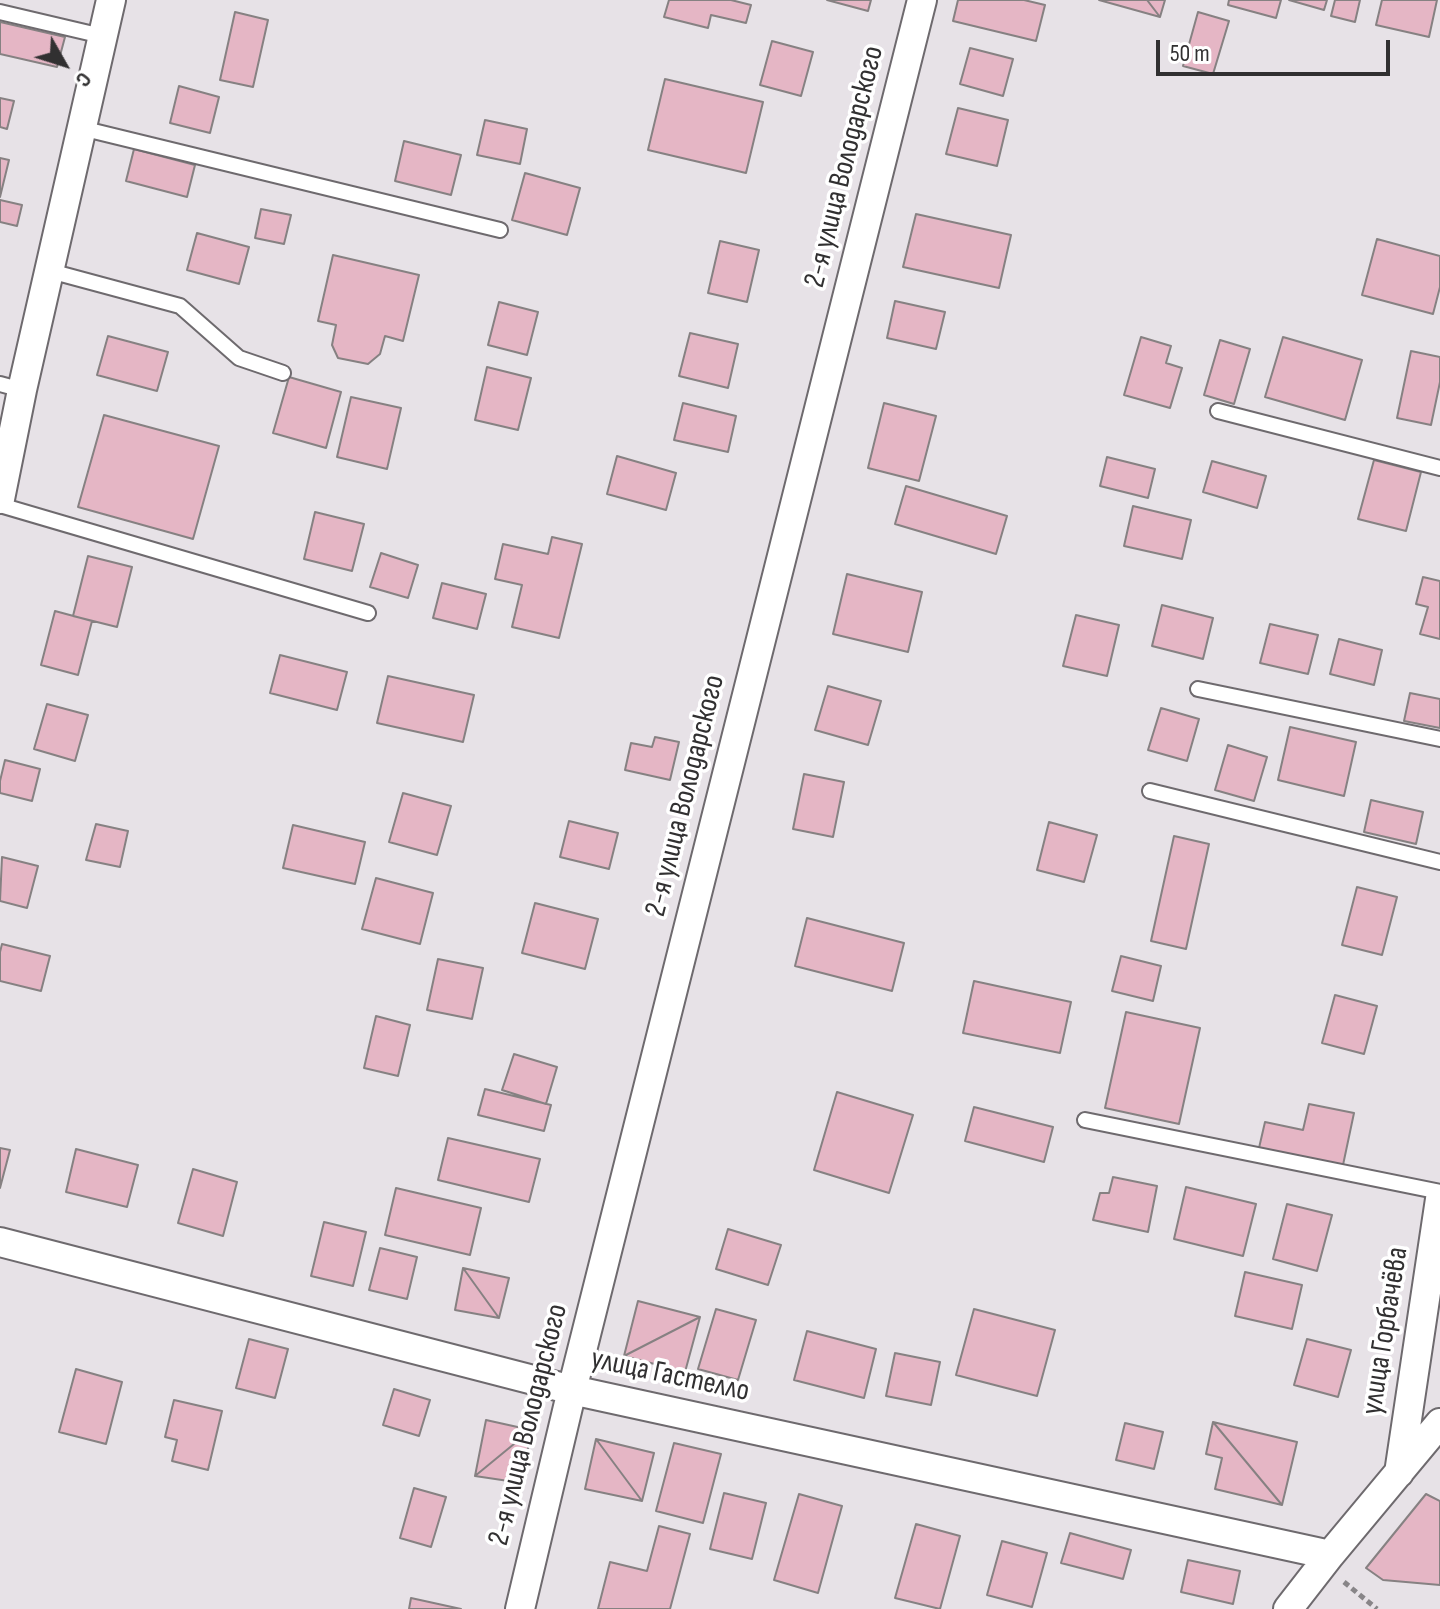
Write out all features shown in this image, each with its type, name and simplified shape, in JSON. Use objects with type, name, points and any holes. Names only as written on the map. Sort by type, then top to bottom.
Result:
[{"type":"street","points":[[0,502],[11,387],[50,271],[111,0]]},
{"type":"street","name":"2-я улица Володарского","points":[[520,1609],[572,1390],[922,0]]},
{"type":"street","name":"улица Горбачёва","points":[[1399,1473],[1440,1199]]},
{"type":"street","name":"улица Гастелло","points":[[0,1242],[572,1390],[1326,1560]]},
{"type":"street","points":[[1288,1609],[1440,1423]]},
{"type":"lane","points":[[0,12],[102,36]]},
{"type":"lane","points":[[81,128],[500,230]]},
{"type":"lane","points":[[50,271],[180,306],[239,358],[283,373]]},
{"type":"lane","points":[[1218,411],[1440,468]]},
{"type":"lane","points":[[0,502],[368,613]]},
{"type":"lane","points":[[1198,689],[1440,739]]},
{"type":"lane","points":[[1150,791],[1440,862]]},
{"type":"lane","points":[[1085,1120],[1440,1192]]},
{"type":"path","points":[[1326,1560],[1377,1609]]},
{"type":"building","points":[[669,0],[731,0],[751,5],[746,23],[711,15],[708,28],[664,17]]},
{"type":"building","points":[[827,0],[871,0],[868,11]]},
{"type":"building","points":[[958,0],[1024,0],[1045,5],[1036,41],[953,21]]},
{"type":"building","points":[[1099,0],[1147,0],[1160,17]]},
{"type":"building","points":[[1147,0],[1165,0],[1160,17]]},
{"type":"building","points":[[1229,0],[1281,0],[1276,18],[1228,5]]},
{"type":"building","points":[[1289,0],[1327,0],[1324,10]]},
{"type":"building","points":[[1335,0],[1360,0],[1355,22],[1331,16]]},
{"type":"building","points":[[1382,0],[1437,0],[1429,37],[1376,25]]},
{"type":"building","points":[[235,12],[268,20],[253,87],[220,80]]},
{"type":"building","points":[[1198,12],[1229,21],[1213,74],[1183,66]]},
{"type":"building","points":[[0,22],[65,37],[57,67],[0,54]]},
{"type":"building","points":[[772,41],[813,52],[801,96],[760,85]]},
{"type":"building","points":[[970,48],[1013,59],[1003,96],[960,84]]},
{"type":"building","points":[[665,79],[763,102],[746,173],[648,150]]},
{"type":"building","points":[[179,86],[219,97],[210,133],[170,123]]},
{"type":"building","points":[[0,98],[14,101],[7,129],[0,127]]},
{"type":"building","points":[[958,108],[1008,120],[997,166],[946,154]]},
{"type":"building","points":[[485,120],[527,129],[520,164],[477,155]]},
{"type":"building","points":[[404,141],[461,155],[451,195],[395,181]]},
{"type":"building","points":[[134,149],[195,165],[187,197],[126,181]]},
{"type":"building","points":[[0,158],[9,160],[0,197]]},
{"type":"building","points":[[525,173],[580,188],[567,235],[512,220]]},
{"type":"building","points":[[0,200],[22,205],[17,226],[0,222]]},
{"type":"building","points":[[261,209],[291,215],[284,244],[255,238]]},
{"type":"building","points":[[916,214],[1011,235],[999,288],[903,267]]},
{"type":"building","points":[[197,233],[249,247],[239,284],[187,270]]},
{"type":"building","points":[[1377,239],[1440,256],[1440,287],[1433,314],[1362,295]]},
{"type":"building","points":[[720,241],[759,250],[747,302],[708,293]]},
{"type":"building","points":[[333,255],[419,275],[403,341],[385,336],[380,354],[368,364],[338,358],[332,345],[336,325],[318,321]]},
{"type":"building","points":[[895,301],[945,312],[936,349],[887,338]]},
{"type":"building","points":[[499,302],[538,312],[527,355],[488,345]]},
{"type":"building","points":[[690,333],[738,344],[728,388],[679,376]]},
{"type":"building","points":[[108,336],[168,352],[157,391],[97,375]]},
{"type":"building","points":[[1141,337],[1171,346],[1166,363],[1182,368],[1170,408],[1124,395]]},
{"type":"building","points":[[1283,337],[1362,360],[1345,420],[1265,397]]},
{"type":"building","points":[[1220,340],[1250,349],[1234,404],[1204,395]]},
{"type":"building","points":[[1411,351],[1440,357],[1440,382],[1431,425],[1397,418]]},
{"type":"building","points":[[487,367],[531,378],[518,430],[475,420]]},
{"type":"building","points":[[289,377],[341,392],[326,448],[273,433]]},
{"type":"building","points":[[351,397],[401,408],[387,469],[337,457]]},
{"type":"building","points":[[683,403],[736,416],[728,452],[674,440]]},
{"type":"building","points":[[884,403],[936,416],[919,481],[868,468]]},
{"type":"building","points":[[104,415],[219,446],[193,539],[78,507]]},
{"type":"building","points":[[617,456],[676,473],[666,510],[607,494]]},
{"type":"building","points":[[1107,457],[1155,469],[1148,498],[1100,486]]},
{"type":"building","points":[[1374,460],[1421,472],[1406,531],[1358,519]]},
{"type":"building","points":[[1212,461],[1266,476],[1257,508],[1203,492]]},
{"type":"building","points":[[906,486],[1007,516],[996,554],[895,524]]},
{"type":"building","points":[[1133,506],[1191,520],[1182,559],[1124,546]]},
{"type":"building","points":[[315,512],[364,524],[352,571],[304,559]]},
{"type":"building","points":[[552,537],[582,544],[559,638],[512,627],[522,585],[495,579],[503,544],[548,554]]},
{"type":"building","points":[[381,553],[418,565],[408,598],[370,587]]},
{"type":"building","points":[[88,556],[132,567],[117,627],[73,616]]},
{"type":"building","points":[[847,574],[922,592],[908,652],[833,634]]},
{"type":"building","points":[[1423,577],[1440,581],[1440,639],[1420,634],[1428,607],[1416,604]]},
{"type":"building","points":[[442,583],[486,594],[477,629],[433,618]]},
{"type":"building","points":[[1162,605],[1213,618],[1203,659],[1152,646]]},
{"type":"building","points":[[55,611],[92,621],[78,675],[41,665]]},
{"type":"building","points":[[1076,615],[1119,625],[1107,676],[1063,666]]},
{"type":"building","points":[[1270,624],[1318,635],[1308,674],[1260,663]]},
{"type":"building","points":[[1339,639],[1382,650],[1374,685],[1330,674]]},
{"type":"building","points":[[280,655],[347,672],[337,710],[270,693]]},
{"type":"building","points":[[388,676],[474,695],[463,742],[377,723]]},
{"type":"building","points":[[828,686],[881,701],[868,745],[815,730]]},
{"type":"building","points":[[1410,693],[1440,699],[1440,728],[1404,721]]},
{"type":"building","points":[[47,704],[88,715],[75,761],[34,749]]},
{"type":"building","points":[[1161,708],[1199,719],[1187,761],[1148,750]]},
{"type":"building","points":[[1290,727],[1356,742],[1344,796],[1278,780]]},
{"type":"building","points":[[655,737],[679,742],[670,780],[625,770],[631,743],[652,747]]},
{"type":"building","points":[[1228,745],[1267,757],[1254,801],[1215,790]]},
{"type":"building","points":[[5,760],[40,769],[32,801],[0,793]]},
{"type":"building","points":[[804,774],[844,782],[833,837],[793,829]]},
{"type":"building","points":[[403,793],[451,806],[437,855],[389,842]]},
{"type":"building","points":[[1371,800],[1423,812],[1416,844],[1364,832]]},
{"type":"building","points":[[569,821],[618,833],[609,869],[560,857]]},
{"type":"building","points":[[1049,822],[1097,835],[1084,882],[1037,870]]},
{"type":"building","points":[[96,824],[128,831],[120,867],[86,860]]},
{"type":"building","points":[[293,825],[365,842],[355,884],[283,868]]},
{"type":"building","points":[[1174,836],[1209,844],[1186,949],[1151,941]]},
{"type":"building","points":[[2,857],[38,866],[27,908],[0,901]]},
{"type":"building","points":[[376,878],[433,893],[420,944],[362,929]]},
{"type":"building","points":[[1357,887],[1397,897],[1382,955],[1342,945]]},
{"type":"building","points":[[535,903],[598,919],[585,969],[522,953]]},
{"type":"building","points":[[807,918],[904,943],[892,991],[795,966]]},
{"type":"building","points":[[2,944],[50,956],[41,991],[0,981]]},
{"type":"building","points":[[1121,956],[1161,966],[1153,1001],[1112,991]]},
{"type":"building","points":[[438,959],[483,968],[472,1019],[427,1010]]},
{"type":"building","points":[[974,981],[1071,1002],[1060,1053],[963,1033]]},
{"type":"building","points":[[1335,995],[1377,1006],[1364,1054],[1322,1043]]},
{"type":"building","points":[[1126,1012],[1200,1028],[1179,1124],[1105,1108]]},
{"type":"building","points":[[376,1016],[410,1025],[398,1076],[364,1068]]},
{"type":"building","points":[[514,1054],[557,1067],[546,1104],[502,1090]]},
{"type":"building","points":[[485,1089],[551,1105],[544,1131],[478,1115]]},
{"type":"building","points":[[837,1092],[913,1115],[889,1193],[814,1170]]},
{"type":"building","points":[[1309,1104],[1354,1113],[1343,1165],[1259,1148],[1265,1122],[1303,1130]]},
{"type":"building","points":[[974,1107],[1053,1127],[1044,1162],[965,1141]]},
{"type":"building","points":[[448,1138],[540,1159],[529,1202],[438,1180]]},
{"type":"building","points":[[0,1148],[10,1150],[0,1188]]},
{"type":"building","points":[[76,1149],[138,1165],[127,1207],[66,1192]]},
{"type":"building","points":[[193,1169],[237,1182],[223,1236],[178,1223]]},
{"type":"building","points":[[1113,1177],[1157,1186],[1148,1232],[1093,1220],[1100,1193],[1109,1193]]},
{"type":"building","points":[[1186,1187],[1256,1204],[1243,1256],[1174,1239]]},
{"type":"building","points":[[396,1188],[481,1208],[470,1255],[385,1235]]},
{"type":"building","points":[[1287,1204],[1332,1215],[1317,1271],[1273,1259]]},
{"type":"building","points":[[324,1222],[366,1232],[353,1286],[311,1276]]},
{"type":"building","points":[[728,1229],[781,1245],[768,1285],[716,1269]]},
{"type":"building","points":[[380,1248],[417,1257],[407,1299],[369,1290]]},
{"type":"building","points":[[463,1268],[509,1278],[499,1318]]},
{"type":"building","points":[[463,1268],[499,1318],[455,1310]]},
{"type":"building","points":[[1245,1272],[1302,1285],[1292,1329],[1235,1316]]},
{"type":"building","points":[[638,1301],[700,1317],[624,1356]]},
{"type":"building","points":[[716,1309],[756,1320],[738,1380],[698,1369]]},
{"type":"building","points":[[974,1309],[1055,1330],[1037,1396],[956,1375]]},
{"type":"building","points":[[700,1317],[685,1372],[624,1356]]},
{"type":"building","points":[[807,1331],[876,1349],[864,1398],[794,1380]]},
{"type":"building","points":[[249,1339],[288,1349],[275,1398],[236,1388]]},
{"type":"building","points":[[1307,1339],[1351,1350],[1338,1397],[1294,1385]]},
{"type":"building","points":[[895,1353],[940,1362],[931,1405],[886,1396]]},
{"type":"building","points":[[76,1369],[122,1382],[106,1444],[59,1432]]},
{"type":"building","points":[[394,1389],[430,1400],[419,1436],[383,1425]]},
{"type":"building","points":[[174,1400],[222,1411],[208,1470],[172,1461],[177,1440],[165,1437]]},
{"type":"building","points":[[486,1420],[531,1430],[475,1476]]},
{"type":"building","points":[[1213,1422],[1297,1442],[1282,1505]]},
{"type":"building","points":[[1213,1422],[1282,1505],[1215,1489],[1222,1458],[1206,1454]]},
{"type":"building","points":[[1125,1423],[1163,1432],[1154,1469],[1116,1460]]},
{"type":"building","points":[[531,1430],[522,1483],[475,1476]]},
{"type":"building","points":[[596,1439],[642,1501],[585,1489]]},
{"type":"building","points":[[596,1439],[654,1453],[642,1501]]},
{"type":"building","points":[[674,1443],[721,1454],[703,1523],[656,1511]]},
{"type":"building","points":[[414,1488],[446,1497],[431,1547],[400,1538]]},
{"type":"building","points":[[724,1493],[766,1503],[752,1559],[710,1549]]},
{"type":"building","points":[[799,1494],[842,1506],[818,1593],[774,1580]]},
{"type":"building","points":[[1426,1494],[1440,1501],[1440,1585],[1383,1580],[1366,1568]]},
{"type":"building","points":[[916,1524],[960,1536],[940,1609],[895,1598]]},
{"type":"building","points":[[659,1526],[690,1534],[670,1609],[598,1609],[610,1562],[647,1571]]},
{"type":"building","points":[[1070,1533],[1131,1550],[1123,1579],[1061,1563]]},
{"type":"building","points":[[1002,1541],[1047,1553],[1032,1607],[987,1595]]},
{"type":"building","points":[[1188,1560],[1240,1571],[1233,1604],[1181,1592]]},
{"type":"building","points":[[411,1598],[461,1609],[409,1609]]}]
